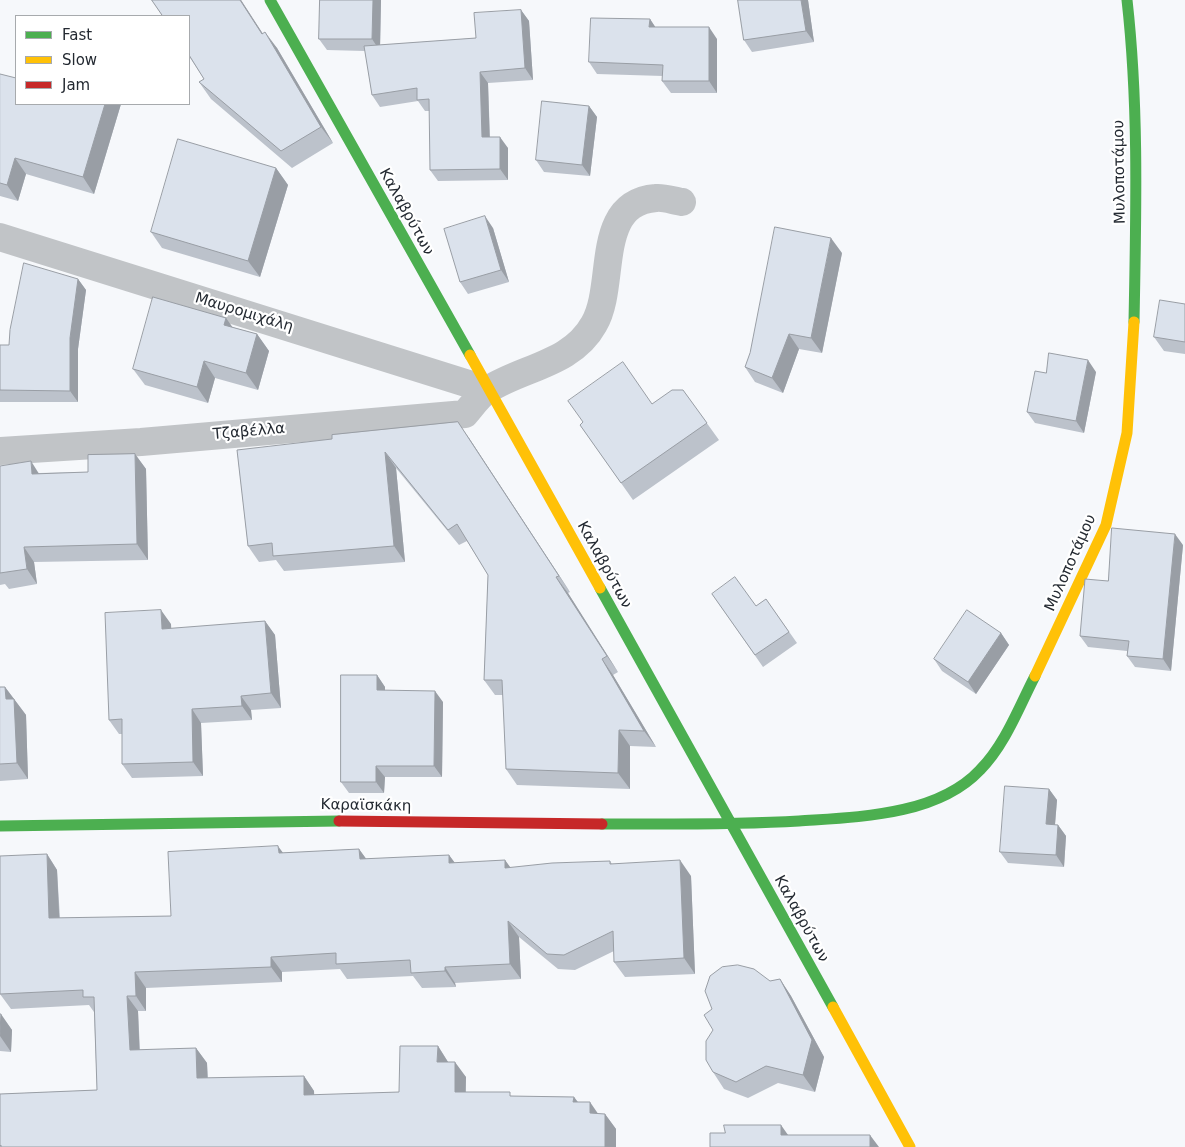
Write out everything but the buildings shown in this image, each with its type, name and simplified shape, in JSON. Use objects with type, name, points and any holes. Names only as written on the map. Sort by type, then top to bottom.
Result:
[{"type":"street","name":"Καλαβρύτων","points":[[270,0],[910,1147]]},
{"type":"street","name":"Μυλοποτάμου","points":[[732,825],[872,816],[912,808],[945,796],[980,771],[999,745],[1041,665],[1106,525],[1127,433],[1134,325],[1137,190],[1133,54],[1128,0]]},
{"type":"street","points":[[488,390],[556,360],[580,343],[595,324],[604,300],[611,242],[618,220],[634,203],[656,198],[682,202]]},
{"type":"street","name":"Μαυρομιχάλη","points":[[0,237],[488,390]]},
{"type":"street","name":"Τζαβέλλα","points":[[0,451],[151,441],[465,414],[488,390]]},
{"type":"street","name":"Καραϊσκάκη","points":[[0,826],[283,820],[732,825]]},
{"type":"traffic: fast","points":[[270,0],[470,355]]},
{"type":"traffic: fast","points":[[1127,0],[1135,120],[1134,322]]},
{"type":"traffic: fast","points":[[600,588],[833,1007]]},
{"type":"traffic: fast","points":[[602,824],[725,824],[799,821],[870,815],[919,805],[942,797],[962,785],[989,760],[1004,737],[1035,676]]},
{"type":"traffic: fast","points":[[0,826],[339,821]]},
{"type":"traffic: slow","points":[[1035,676],[1106,525],[1127,433],[1134,322]]},
{"type":"traffic: slow","points":[[470,355],[600,588]]},
{"type":"traffic: slow","points":[[833,1007],[910,1147]]},
{"type":"traffic: jam","points":[[339,821],[602,824]]}]
